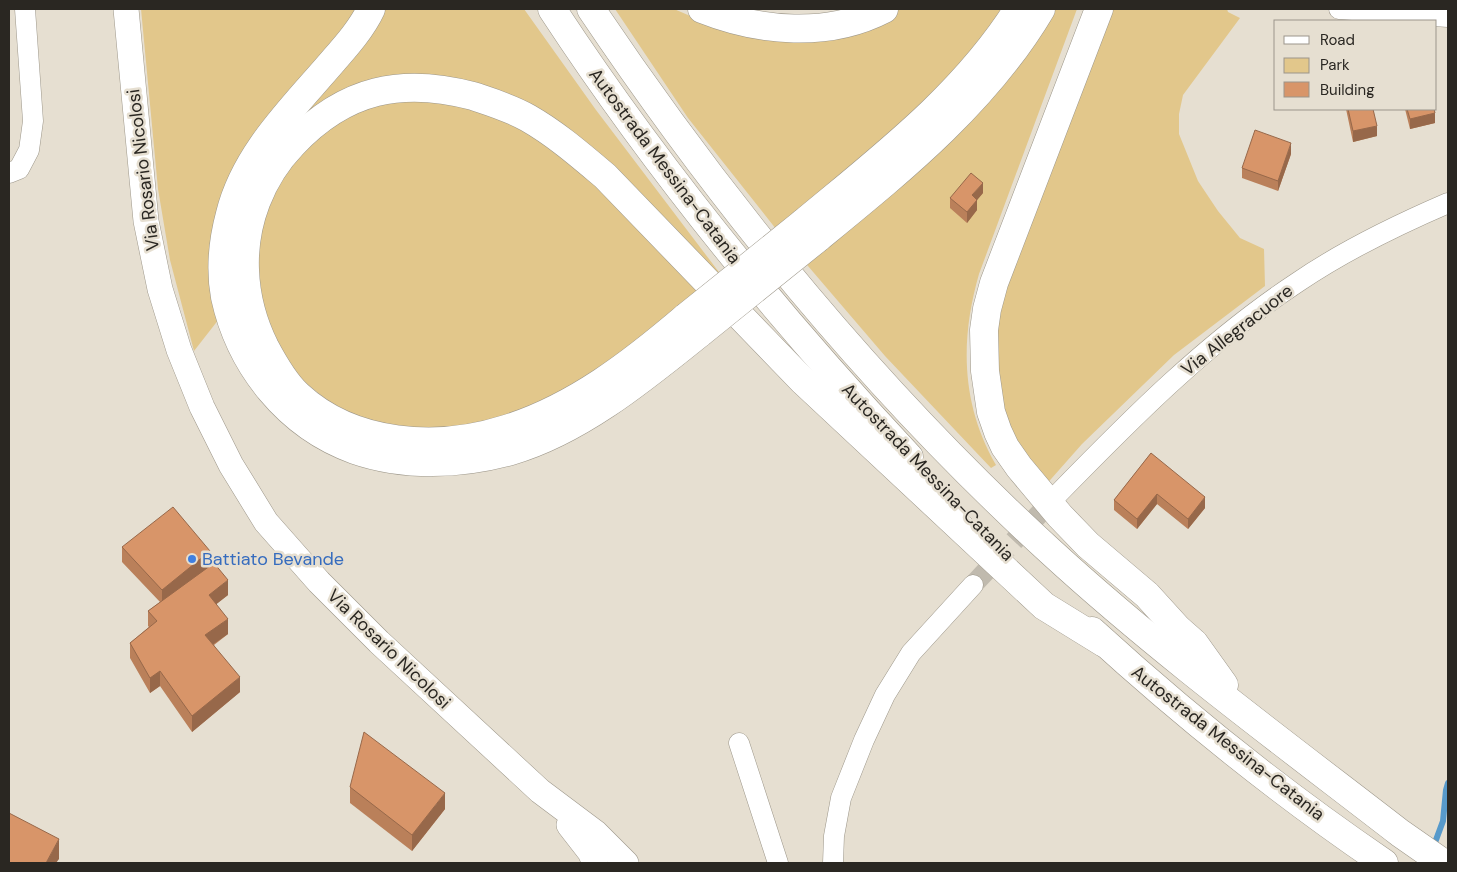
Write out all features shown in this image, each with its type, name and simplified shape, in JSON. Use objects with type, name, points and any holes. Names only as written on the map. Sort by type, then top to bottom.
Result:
[{"type":"highway","points":[[372,9],[347,45],[268,138],[252,160],[239,184],[226,231],[223,270],[225,295],[242,348],[270,392],[288,409],[330,440],[355,450],[380,457],[434,462],[488,456],[513,450],[541,439],[620,395],[693,325],[811,230],[897,173],[948,126],[988,83],[1025,36],[1041,9]]},
{"type":"highway","name":"Autostrada Messina-Catania","points":[[552,9],[595,74],[712,230],[818,358],[973,524],[1157,690],[1243,759],[1383,862]]},
{"type":"highway","name":"Autostrada Messina-Catania","points":[[591,9],[674,128],[743,218],[842,337],[955,458],[1048,550],[1134,625],[1400,833],[1443,863]]},
{"type":"highway","points":[[702,9],[738,21],[798,30],[856,20],[884,9]]},
{"type":"highway","points":[[811,230],[953,92],[989,51],[1018,9]]},
{"type":"highway","points":[[1088,9],[986,281],[976,329],[975,370],[979,394],[991,436],[1011,474],[1052,524],[1137,603],[1177,628]]},
{"type":"highway","points":[[1099,9],[994,283],[984,330],[983,349],[987,392],[998,432],[1019,467],[1060,516],[1088,545],[1147,595],[1177,628],[1194,643],[1244,712]]},
{"type":"highway","points":[[693,325],[644,352],[606,380],[578,397],[528,421],[505,429],[460,439],[412,440],[384,438],[361,432],[339,422],[299,396],[284,379],[271,358],[260,338],[246,291],[244,268],[251,216],[258,195],[269,174],[283,154],[316,123],[360,96],[386,89],[419,86],[452,90],[489,101],[527,117],[570,147],[604,176],[803,381],[1044,606],[1104,643]]},
{"type":"main road","name":"Via Rosario Nicolosi","points":[[126,9],[146,221],[160,290],[179,350],[202,407],[231,465],[266,522],[318,582],[540,791]]},
{"type":"main road","points":[[540,791],[572,828],[590,852],[595,863]]},
{"type":"main road","points":[[540,791],[596,834],[626,863]]},
{"type":"street","points":[[14,171],[29,150],[33,121],[25,9]]},
{"type":"street","points":[[1339,9],[1448,17]]},
{"type":"street","name":"Via Allegracuore","points":[[1056,497],[1132,419],[1185,370],[1246,320],[1298,282],[1341,256],[1405,222],[1448,202]]},
{"type":"street","points":[[833,863],[834,836],[841,798],[885,694],[911,653],[973,585]]},
{"type":"street","points":[[739,743],[778,863]]},
{"type":"green space","points":[[141,9],[359,9],[330,50],[219,319],[194,351],[170,260],[158,189]]},
{"type":"green space","points":[[382,9],[524,9],[596,110],[753,317],[629,186],[439,77],[271,143]]},
{"type":"green space","points":[[615,9],[674,9],[709,24],[895,9],[1005,9],[983,42],[909,121],[776,229],[688,118]]},
{"type":"green space","points":[[1048,9],[1077,9],[979,274],[969,323],[967,371],[970,395],[984,442],[996,465],[991,468],[885,356],[802,259]]},
{"type":"green space","points":[[1108,9],[1227,9],[1228,12],[1240,18],[1183,95],[1179,114],[1179,134],[1198,181],[1218,211],[1240,238],[1264,249],[1265,286],[1174,355],[1082,444],[1044,487],[1027,467],[999,403],[995,326],[1006,285]]},
{"type":"green space","points":[[386,101],[454,102],[523,128],[566,157],[603,190],[698,290],[637,343],[584,383],[523,412],[453,430],[413,429],[368,421],[333,405],[302,380],[274,341],[262,306],[257,264],[262,226],[275,186],[300,155],[349,112]]},
{"type":"building","points":[[1348,110],[1373,110],[1377,126],[1353,131]]},
{"type":"building","points":[[1407,110],[1434,110],[1435,113],[1410,119]]},
{"type":"building","points":[[1255,130],[1291,143],[1278,181],[1242,168]]},
{"type":"building","points":[[971,173],[983,183],[972,195],[977,200],[967,212],[950,198]]},
{"type":"building","points":[[1151,453],[1205,497],[1188,519],[1157,494],[1137,519],[1114,500]]},
{"type":"building","points":[[173,507],[210,551],[162,590],[122,547]]},
{"type":"building","points":[[214,563],[228,580],[209,595],[228,619],[205,635],[240,677],[192,716],[160,671],[150,678],[130,643],[157,621],[148,611]]},
{"type":"building","points":[[364,732],[445,793],[412,835],[350,787]]},
{"type":"building","points":[[9,813],[59,839],[46,863],[9,863]]},
{"type":"waterway","points":[[1433,848],[1443,821],[1448,783]]},
{"type":"tunnel","points":[[973,585],[1055,497]]},
{"type":"place","name":"Battiato Bevande","points":[[192,559]]}]
